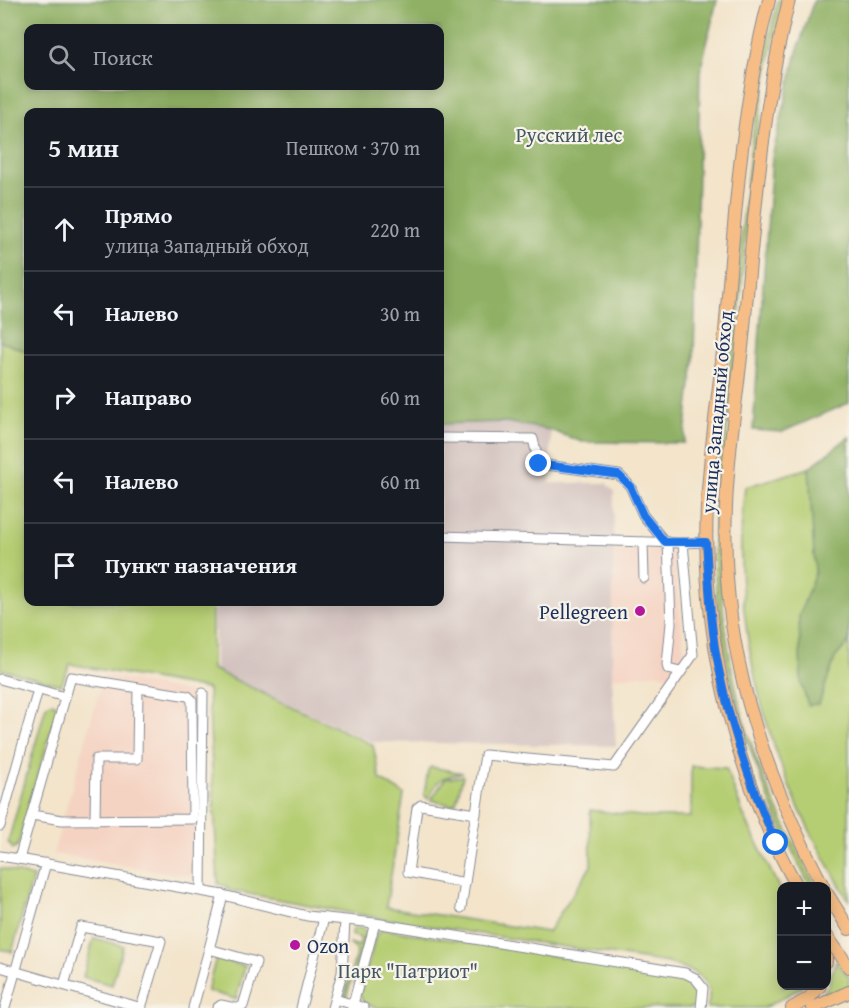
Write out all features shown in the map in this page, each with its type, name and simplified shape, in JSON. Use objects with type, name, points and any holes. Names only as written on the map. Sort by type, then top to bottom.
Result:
[{"type":"main road","name":"улица Западный обход","points":[[770,0],[757,47],[740,159],[723,363],[710,473],[706,542],[713,635],[719,670],[738,742],[762,813],[795,882]]},
{"type":"main road","name":"улица Западный обход","points":[[789,0],[771,80],[759,162],[741,363],[728,474],[725,541],[738,666],[756,734],[782,804],[822,882]]},
{"type":"main road","points":[[831,900],[849,929]]},
{"type":"main road","points":[[827,936],[849,967]]},
{"type":"main road","points":[[792,1008],[809,998],[816,990]]},
{"type":"main road","points":[[813,1008],[849,992]]},
{"type":"street","points":[[444,438],[532,439],[539,464],[619,475],[630,486],[643,515],[666,542],[671,623],[667,665],[668,669],[680,672]]},
{"type":"street","points":[[444,536],[706,542]]},
{"type":"street","points":[[643,542],[644,578]]},
{"type":"street","points":[[461,908],[485,755],[614,767],[693,654],[683,543]]},
{"type":"street","points":[[19,859],[71,677],[188,696],[192,700],[193,819],[62,820],[32,815]]},
{"type":"street","points":[[0,680],[65,698]]},
{"type":"street","points":[[95,820],[96,759],[137,759],[138,689]]},
{"type":"street","points":[[0,824],[5,791],[38,690]]},
{"type":"street","points":[[201,890],[203,693]]},
{"type":"street","points":[[465,882],[408,872],[417,808],[421,805],[476,814]]},
{"type":"street","points":[[0,856],[201,890],[324,918],[375,923],[686,973],[695,978],[703,988],[703,1003],[700,1008]]},
{"type":"street","points":[[5,1008],[46,863]]},
{"type":"street","points":[[193,1008],[223,896]]},
{"type":"street","points":[[301,1008],[324,918]]},
{"type":"street","points":[[345,921],[342,972],[334,1004],[363,1008]]},
{"type":"street","points":[[352,1006],[375,923]]},
{"type":"street","points":[[0,967],[64,985],[116,1004],[142,1008],[161,941],[81,927],[64,985]]},
{"type":"street","points":[[209,949],[256,962],[243,1006],[236,1008],[221,1005],[217,1008]]},
{"type":"shaded area","points":[[444,417],[551,423],[550,483],[606,483],[614,491],[612,678],[616,746],[372,742],[215,670],[215,606],[444,606]]},
{"type":"shaded area","points":[[613,550],[674,550],[684,652],[668,677],[662,673],[612,678]]},
{"type":"shaded area","points":[[104,675],[197,694],[196,877],[53,854]]},
{"type":"green space","name":"Русский лес","points":[[0,0],[717,0],[700,72],[694,360],[684,443],[582,442],[550,430],[506,422],[444,424],[444,108],[24,108],[24,350],[0,341]]},
{"type":"green space","points":[[778,0],[783,0],[766,78],[750,196],[720,507],[720,570],[731,666],[746,728],[769,791],[814,882],[808,882],[788,841],[750,749],[725,655],[714,557],[716,483],[732,348],[749,161]]},
{"type":"green space","points":[[814,0],[849,0],[849,403],[782,432],[753,430],[772,157],[797,52]]},
{"type":"green space","points":[[0,341],[24,350],[24,606],[212,606],[212,669],[373,745],[380,779],[404,794],[386,907],[548,932],[591,866],[590,810],[648,817],[691,817],[691,766],[726,768],[744,816],[777,884],[777,990],[797,990],[764,1008],[707,1008],[708,989],[700,976],[668,963],[384,919],[227,890],[227,886],[218,884],[208,689],[70,664],[61,685],[0,669]]},
{"type":"green space","points":[[849,437],[849,901],[811,833],[792,793],[763,709],[752,665],[745,620],[741,531],[745,487],[809,468]]},
{"type":"green space","points":[[849,437],[849,642],[835,658],[819,704],[808,705],[801,683],[799,616],[815,573],[809,468]]},
{"type":"green space","points":[[51,703],[55,704],[57,710],[18,845],[13,849],[8,842],[46,706]]},
{"type":"green space","points":[[431,767],[463,773],[441,780],[434,787],[428,799],[424,795],[428,770]]},
{"type":"green space","points":[[463,776],[456,803],[451,805],[431,800],[445,779]]},
{"type":"green space","points":[[0,868],[33,877],[12,952],[0,949]]},
{"type":"green space","points":[[354,928],[364,929],[366,934],[346,998],[344,996],[357,951],[349,943],[359,946],[361,938],[351,935]]},
{"type":"green space","name":"Парк \"Патриот\"","points":[[383,929],[688,977],[699,996],[695,1008],[379,1008],[364,1004],[360,994],[376,935]]},
{"type":"green space","points":[[94,938],[123,946],[112,985],[83,977]]},
{"type":"green space","points":[[216,958],[245,966],[236,999],[207,991]]},
{"type":"green space","points":[[836,961],[849,977],[849,991],[811,1006],[825,990],[831,990],[831,976]]},
{"type":"place","name":"Pellegreen","points":[[640,611]]},
{"type":"place","name":"Ozon","points":[[295,945]]},
{"type":"route","points":[[539,464],[619,475],[630,486],[643,515],[665,542],[706,542],[713,635],[719,670],[738,742],[762,813],[776,843]]}]
